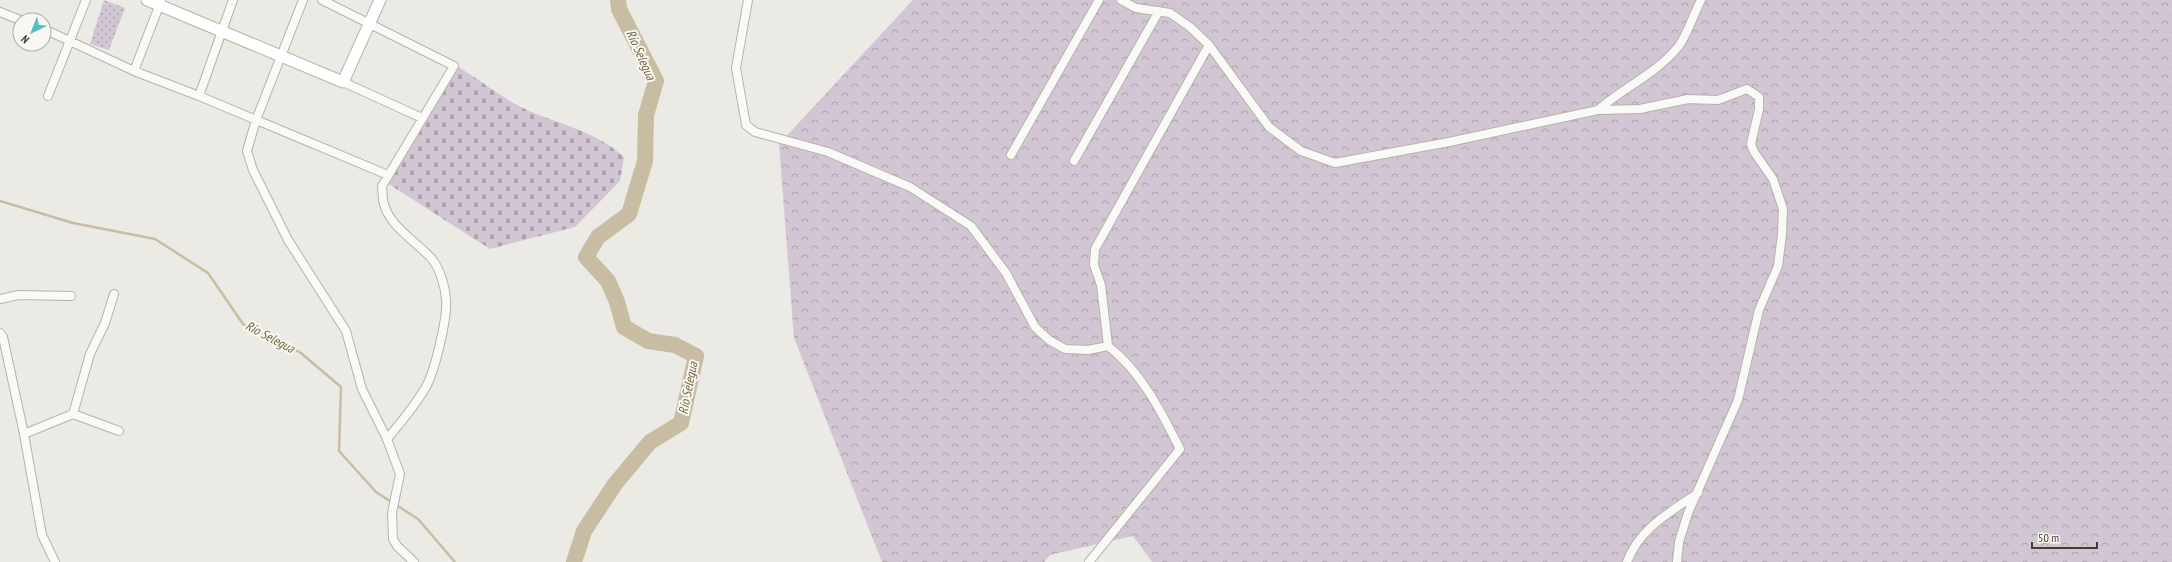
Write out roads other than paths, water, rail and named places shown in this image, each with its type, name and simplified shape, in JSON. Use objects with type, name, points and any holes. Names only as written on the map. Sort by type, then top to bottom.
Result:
[{"type":"main road","points":[[146,0],[160,3],[281,57],[343,82],[380,0]]},
{"type":"street","points":[[48,96],[86,0]]},
{"type":"street","points":[[199,96],[233,0]]},
{"type":"street","points":[[303,0],[256,120],[247,151],[253,170],[288,240],[346,331],[362,389],[387,439],[400,474],[392,513],[393,539],[397,546],[414,562]]},
{"type":"street","points":[[322,0],[370,22],[454,66],[382,186],[384,204],[389,217],[432,260],[439,272],[446,299],[446,313],[428,384],[415,405],[387,439]]},
{"type":"street","points":[[748,0],[736,68],[746,125],[755,132],[828,152],[910,187],[971,226],[1006,273],[1035,327],[1049,340],[1065,349],[1088,350],[1108,346]]},
{"type":"street","points":[[1011,155],[1099,0]]},
{"type":"street","points":[[1120,0],[1136,8],[1170,13],[1190,27],[1209,45],[1269,127],[1302,151],[1335,163],[1449,142],[1598,110],[1640,109],[1688,99],[1718,100],[1747,89],[1760,97],[1759,109],[1751,144],[1754,152],[1773,179],[1783,210],[1778,266],[1759,310],[1738,400],[1699,492],[1688,513],[1681,535],[1677,562]]},
{"type":"street","points":[[1598,110],[1610,99],[1642,79],[1679,47],[1701,0]]},
{"type":"street","points":[[134,71],[160,3]]},
{"type":"street","points":[[0,12],[12,17]]},
{"type":"street","points":[[1074,160],[1159,12]]},
{"type":"street","points":[[52,32],[134,71],[199,96],[388,175]]},
{"type":"street","points":[[1089,562],[1180,449],[1165,419],[1147,390],[1123,357],[1108,346],[1100,286],[1094,265],[1095,250],[1209,45]]},
{"type":"street","points":[[343,82],[422,118]]},
{"type":"street","points":[[73,414],[90,354],[105,323],[114,294]]},
{"type":"street","points":[[0,298],[18,295],[71,296]]},
{"type":"street","points":[[0,333],[3,337],[24,434],[42,535],[55,562]]},
{"type":"street","points":[[24,434],[73,414],[119,431]]},
{"type":"street","points":[[1627,562],[1630,552],[1647,530],[1699,492]]},
{"type":"waterway","name":"Río Selegua","points":[[574,562],[584,531],[615,484],[650,442],[681,423],[696,356],[675,345],[648,341],[624,327],[617,302],[608,281],[586,257],[598,237],[629,214],[645,161],[646,115],[656,81],[619,9],[618,0]]},
{"type":"waterway","name":"Río Selegua","points":[[0,201],[73,223],[155,239],[208,273],[243,324],[301,353],[341,387],[339,451],[376,492],[418,519],[455,562]]}]
